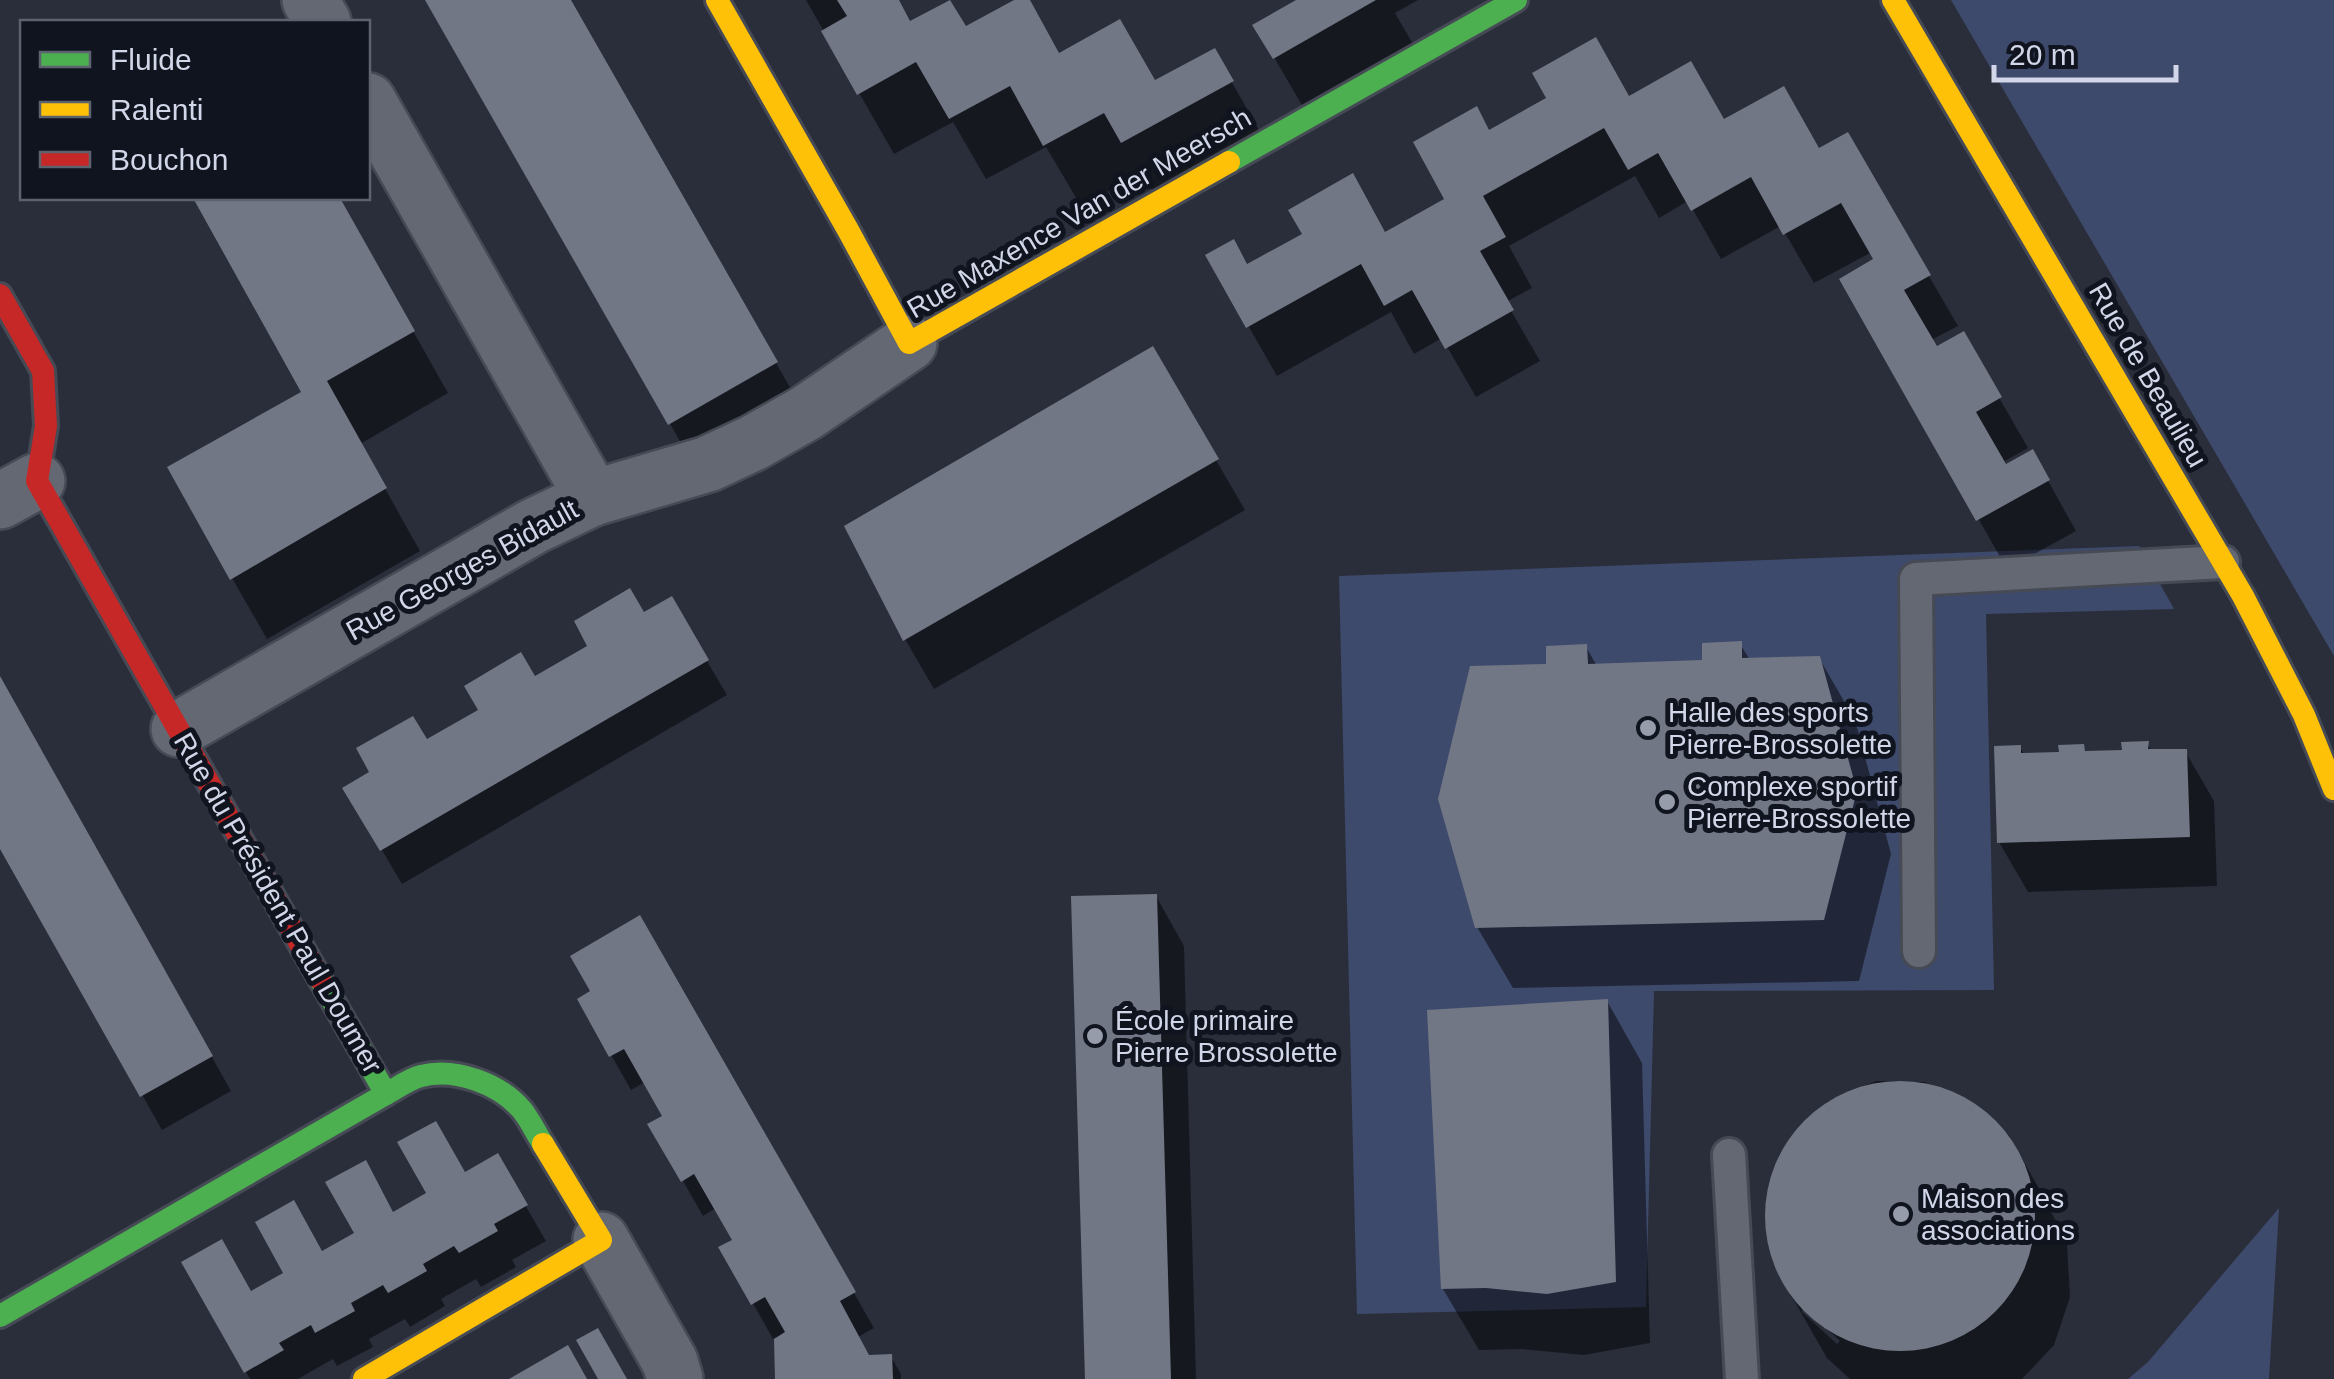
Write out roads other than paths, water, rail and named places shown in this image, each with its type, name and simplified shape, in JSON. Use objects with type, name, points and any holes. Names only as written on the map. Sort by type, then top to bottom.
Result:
[{"type":"street","name":"Rue Maxence Van der Meersch","points":[[716,0],[909,344],[1516,0]]},
{"type":"street","name":"Rue de Beaulieu","points":[[1893,0],[2287,676],[2334,789]]},
{"type":"street","points":[[370,105],[593,498]]},
{"type":"street","name":"Rue du Président Paul Doumer","points":[[0,295],[43,371],[46,426],[19,491],[179,729],[386,1094],[0,1316]]},
{"type":"street","name":"Rue Georges Bidault","points":[[179,729],[534,526],[593,498],[708,464],[754,443],[909,344]]},
{"type":"street","points":[[386,1094],[420,1076],[449,1074],[477,1080],[501,1092],[522,1110],[601,1240],[670,1362],[675,1379]]},
{"type":"street","points":[[364,1379],[601,1240]]},
{"type":"lane","points":[[1919,951],[1916,578],[2223,562]]},
{"type":"lane","points":[[1729,1155],[1742,1379]]},
{"type":"place","name":"Halle des sports Pierre-Brossolette","points":[[1648,728]]},
{"type":"place","name":"Complexe sportif Pierre-Brossolette","points":[[1667,802]]},
{"type":"place","name":"École primaire Pierre Brossolette","points":[[1095,1036]]},
{"type":"place","name":"Maison des associations","points":[[1901,1214]]}]
